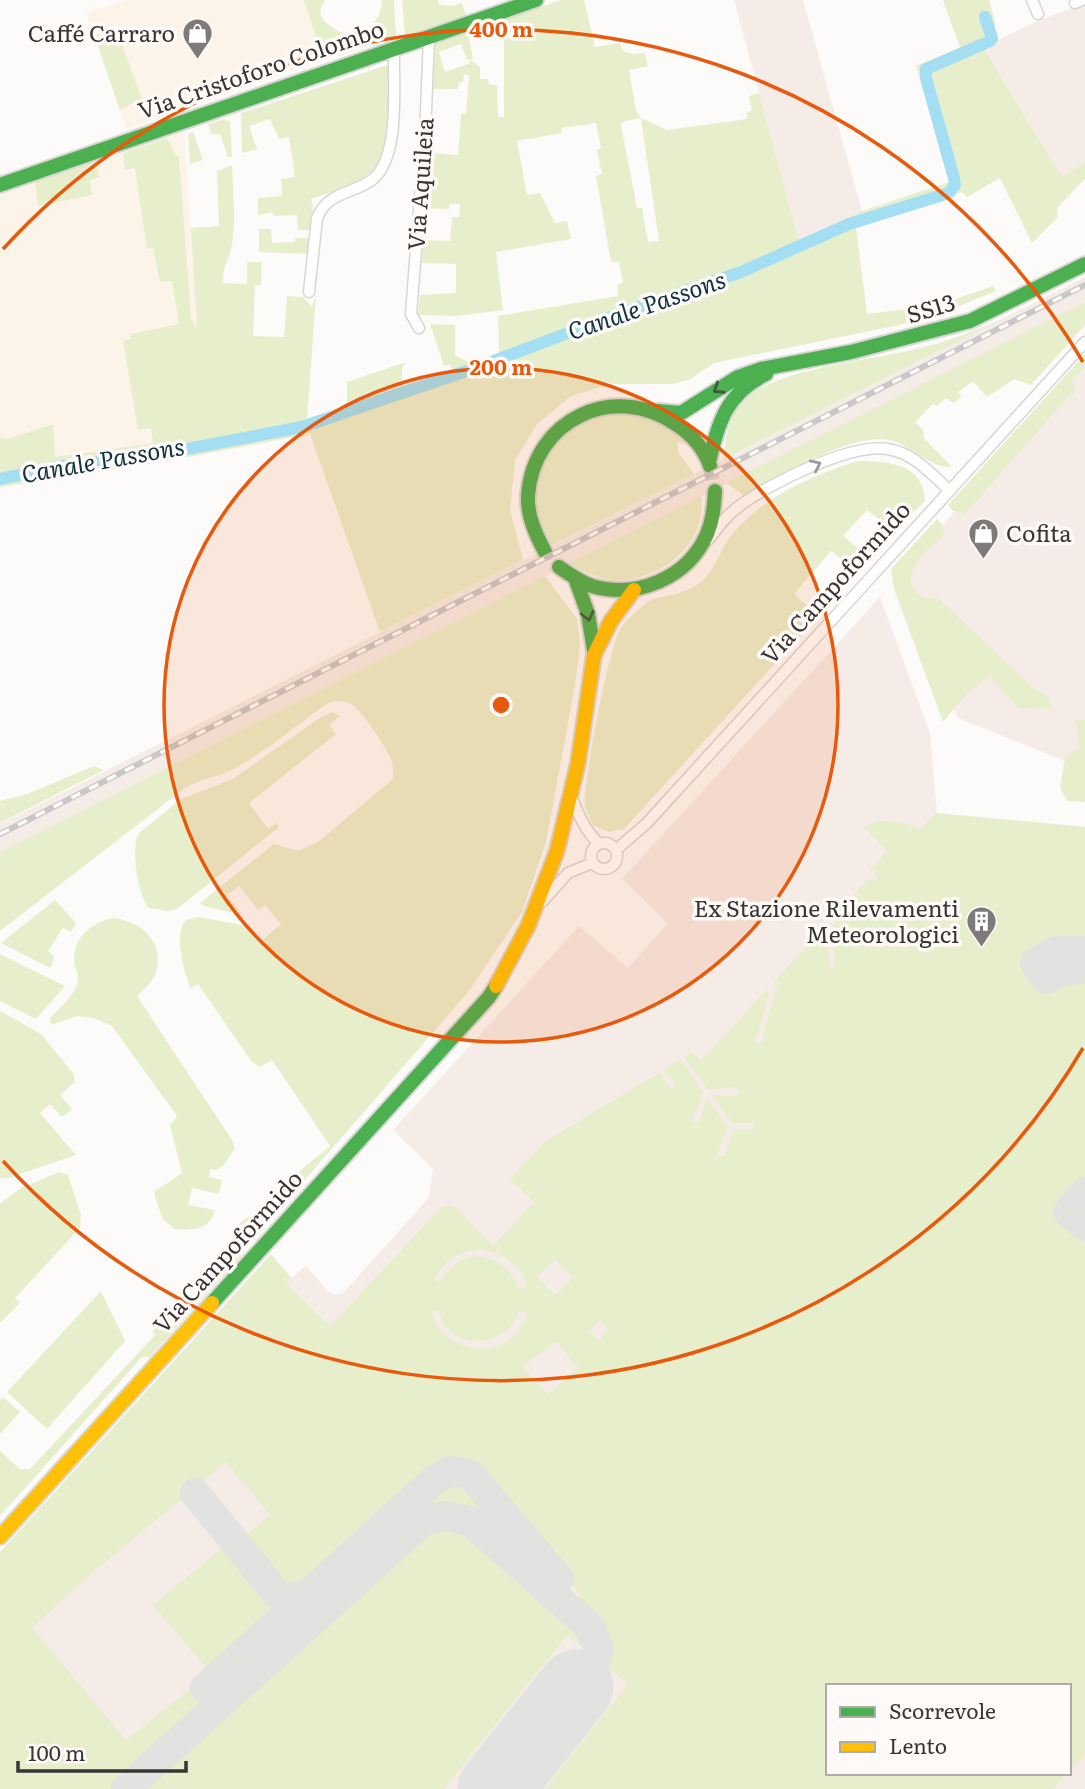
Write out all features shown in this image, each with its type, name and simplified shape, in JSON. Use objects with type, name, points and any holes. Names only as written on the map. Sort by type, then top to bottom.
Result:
[{"type":"main road","name":"Via Cristoforo Colombo","points":[[0,185],[536,0]]},
{"type":"main road","name":"SS13","points":[[545,552],[533,524],[528,495],[531,475],[538,456],[549,439],[563,425],[580,414],[619,404],[681,413],[738,377],[761,369],[851,352],[970,321],[1085,264]]},
{"type":"main road","name":"SS13","points":[[658,411],[678,422],[694,438],[709,464],[718,429],[735,397],[744,386],[779,365]]},
{"type":"main road","points":[[559,567],[594,587],[614,591],[634,590],[666,580],[692,560],[702,547],[712,526],[715,491]]},
{"type":"main road","points":[[575,578],[588,614],[594,655]]},
{"type":"main road","points":[[594,655],[606,625],[634,590]]},
{"type":"main road","name":"Via Campoformido","points":[[0,1537],[489,997],[512,961],[538,906],[552,867],[572,798],[594,655]]},
{"type":"street","points":[[1032,0],[1038,14]]},
{"type":"street","name":"Via Aquileia","points":[[419,328],[411,314],[425,134],[429,37]]},
{"type":"street","points":[[309,292],[317,218],[322,208],[328,200],[373,179],[385,162],[392,132],[394,49]]},
{"type":"street","name":"Via Campoformido","points":[[592,863],[600,869],[610,868],[617,860],[615,850],[647,823],[1085,342]]},
{"type":"street","points":[[702,547],[726,517],[755,496],[819,463],[853,451],[887,449],[913,459],[950,491]]},
{"type":"street","points":[[572,798],[587,832],[599,844]]},
{"type":"street","points":[[538,906],[568,873],[592,863],[592,850],[599,844],[607,843],[615,850]]},
{"type":"shaded area","points":[[125,0],[304,0],[324,60],[127,129],[86,13]]},
{"type":"shaded area","points":[[734,0],[803,0],[862,211],[799,241]]},
{"type":"shaded area","points":[[1085,3],[1085,162],[1062,177],[984,47],[1035,22]]},
{"type":"shaded area","points":[[184,132],[205,435],[55,457],[0,469],[0,195]]},
{"type":"shaded area","points":[[1085,277],[1085,302],[0,852],[0,824]]},
{"type":"shaded area","points":[[1085,365],[1085,769],[958,718],[895,578]]},
{"type":"shaded area","points":[[880,597],[930,733],[937,813],[1085,827],[1085,1789],[0,1789],[0,1576],[286,1282],[306,1266],[329,1292],[335,1295],[343,1293],[400,1230],[429,1197],[433,1169],[393,1130],[579,926],[628,968],[668,923],[622,879]]},
{"type":"green space","points":[[304,0],[325,0],[321,8],[323,19],[351,40],[357,50],[324,60]]},
{"type":"green space","points":[[382,0],[394,0],[396,37],[368,46],[369,34],[380,12]]},
{"type":"green space","points":[[402,0],[438,0],[439,5],[453,6],[462,3],[466,15],[405,36]]},
{"type":"green space","points":[[561,0],[584,0],[595,47],[620,43],[623,51],[645,53],[648,66],[629,70],[636,111],[641,118],[667,130],[747,119],[747,113],[752,110],[749,96],[759,93],[799,241],[862,211],[949,182],[916,66],[960,48],[943,0],[989,0],[996,25],[993,27],[999,41],[984,48],[1062,177],[1085,162],[1085,179],[1057,208],[1058,217],[1032,243],[1000,178],[967,197],[962,192],[856,227],[867,314],[939,305],[993,286],[996,291],[939,314],[899,325],[714,363],[689,380],[672,384],[611,384],[571,396],[537,424],[515,460],[510,510],[523,560],[380,632],[310,434],[156,463],[0,487],[0,438],[7,439],[53,424],[55,457],[153,443],[151,428],[138,430],[123,340],[131,339],[131,334],[179,324],[172,281],[160,282],[153,248],[147,249],[135,168],[125,170],[123,153],[167,138],[176,156],[179,156],[191,318],[197,329],[191,228],[219,226],[217,171],[232,165],[233,235],[223,283],[247,284],[247,262],[262,262],[261,285],[255,285],[253,336],[284,337],[287,296],[303,297],[312,307],[316,295],[307,421],[347,407],[347,382],[406,362],[402,368],[402,387],[452,370],[450,364],[444,366],[430,324],[455,325],[455,356],[472,363],[499,353],[498,316],[618,296],[617,285],[623,282],[619,262],[611,262],[596,176],[602,174],[597,150],[601,148],[596,123],[561,128],[562,133],[517,141],[527,195],[540,193],[555,223],[567,221],[571,239],[496,252],[503,310],[456,316],[418,315],[420,295],[456,293],[456,264],[422,263],[423,240],[450,241],[452,217],[459,217],[460,204],[450,204],[449,209],[426,208],[429,153],[458,155],[461,114],[466,114],[469,75],[464,74],[458,89],[432,89],[433,45],[468,33],[473,59],[467,60],[461,44],[439,52],[445,72],[470,63],[470,60],[480,67],[480,79],[488,79],[489,84],[497,85],[498,117],[504,117],[504,20]],"holes":[[[641,118],[659,241],[648,242],[642,208],[637,208],[621,125],[624,121]]]},
{"type":"green space","points":[[116,28],[142,99],[120,110],[94,35]]},
{"type":"green space","points":[[388,65],[390,126],[383,154],[376,166],[353,184],[311,199],[313,207],[310,230],[298,230],[297,215],[274,216],[273,212],[258,215],[258,198],[282,196],[281,179],[295,177],[289,137],[279,139],[270,119],[249,126],[257,149],[242,153],[241,113]]},
{"type":"green space","points":[[225,119],[230,122],[232,157],[228,157],[220,134],[211,134],[208,124]]},
{"type":"green space","points":[[193,132],[203,160],[190,164],[188,134]]},
{"type":"green space","points":[[97,161],[99,177],[90,181],[92,195],[38,206],[35,182]]},
{"type":"green space","points":[[259,229],[271,229],[272,243],[310,238],[308,254],[259,252]]},
{"type":"green space","points":[[1085,302],[1085,325],[1031,385],[1014,379],[987,397],[973,381],[958,392],[961,397],[954,403],[946,398],[937,406],[933,404],[915,422],[924,431],[924,438],[952,467],[929,461],[893,441],[877,439],[859,442],[818,456],[747,494],[742,494],[726,483]]},
{"type":"green space","points":[[1000,320],[724,459],[728,431],[734,414],[745,399],[770,384],[812,370],[934,345]]},
{"type":"green space","points":[[1085,354],[1085,367],[1071,381],[1077,391],[1067,398],[965,514],[953,511],[948,505]]},
{"type":"green space","points":[[614,412],[644,416],[671,430],[687,445],[678,442],[678,452],[694,474],[552,545],[541,526],[536,506],[540,468],[561,438],[594,417]]},
{"type":"green space","points":[[857,461],[891,464],[911,472],[923,488],[925,501],[902,523],[894,515],[886,525],[867,510],[843,536],[864,553],[880,537],[885,541],[845,587],[839,582],[851,566],[831,551],[794,594],[811,609],[824,596],[831,602],[624,829],[609,832],[593,825],[585,805],[588,770],[610,660],[623,625],[653,599],[684,591],[702,581],[730,538],[760,507],[807,480]]},
{"type":"green space","points":[[701,496],[697,530],[678,557],[664,567],[632,579],[615,580],[591,574],[569,563]]},
{"type":"green space","points":[[937,519],[942,524],[944,535],[918,561],[911,577],[912,585],[921,596],[938,598],[1030,685],[1048,697],[1052,709],[1018,708],[989,676],[965,696],[943,722],[894,589],[891,569]]},
{"type":"green space","points":[[545,576],[577,619],[580,644],[546,842],[522,912],[469,991],[277,1212],[269,1213],[263,1208],[283,1194],[279,1188],[330,1146],[272,1060],[260,1067],[252,1062],[198,984],[191,989],[183,964],[180,934],[186,920],[199,917],[247,926],[260,942],[281,924],[265,905],[258,910],[239,886],[227,895],[242,915],[200,903],[274,844],[298,851],[318,842],[393,779],[390,757],[370,724],[351,704],[342,701],[328,703],[249,760],[185,788],[0,931],[0,852]]},
{"type":"green space","points":[[332,712],[340,716],[329,725],[336,734],[249,803],[268,829],[276,823],[279,827],[177,909],[168,911],[149,908],[142,894],[135,860],[139,833],[181,799],[233,779]]},
{"type":"green space","points":[[1085,719],[1085,802],[1067,801],[1060,788],[1065,758],[1080,748],[1075,720]]},
{"type":"green space","points":[[94,766],[104,770],[0,823],[0,801],[27,794]]},
{"type":"green space","points":[[936,813],[1085,827],[1085,951],[1056,951],[1035,963],[1046,979],[1062,971],[1085,969],[1085,1192],[1069,1212],[1085,1226],[1085,1754],[1071,1770],[1071,1684],[826,1684],[826,1775],[1066,1775],[1053,1789],[545,1789],[628,1684],[567,1635],[444,1789],[0,1789],[0,1552],[271,1254],[291,1277],[286,1283],[330,1326],[441,1208],[449,1205],[455,1207],[493,1246],[534,1202],[510,1179],[544,1142],[660,1072],[670,1089],[675,1088],[664,1069],[680,1059],[704,1093],[693,1122],[699,1122],[707,1098],[728,1127],[717,1153],[718,1156],[724,1156],[734,1129],[753,1129],[755,1123],[732,1123],[712,1095],[736,1096],[739,1090],[734,1087],[708,1090],[684,1057],[692,1052],[701,1061],[767,989],[769,993],[759,1032],[754,1039],[758,1043],[764,1040],[763,1034],[777,991],[773,983],[826,925],[830,967],[835,967],[833,927],[836,921],[833,917],[868,879],[874,881],[877,878],[874,871],[869,872],[887,851],[863,827],[877,822],[906,824],[920,829]],"holes":[[[481,1249],[511,1261],[521,1272],[527,1288],[519,1288],[510,1272],[503,1266],[477,1256],[468,1257],[453,1265],[440,1282],[434,1279],[448,1262],[459,1255]],[[555,1259],[573,1278],[555,1295],[537,1277]],[[438,1310],[444,1324],[454,1334],[475,1341],[497,1336],[507,1330],[519,1312],[527,1312],[520,1329],[508,1340],[495,1347],[479,1349],[450,1339],[439,1327],[431,1311]],[[599,1321],[608,1329],[599,1340],[588,1331]],[[556,1341],[578,1368],[548,1394],[522,1367]],[[226,1462],[270,1515],[238,1541],[285,1596],[291,1597],[301,1593],[446,1462],[474,1466],[580,1595],[569,1601],[472,1486],[457,1479],[441,1485],[205,1696],[195,1685],[126,1740],[32,1628],[85,1579]]]},
{"type":"green space","points":[[55,900],[76,923],[71,932],[63,928],[48,951],[55,957],[50,968],[1,943]]},
{"type":"green space","points":[[113,918],[142,929],[155,944],[158,964],[155,975],[137,996],[235,1148],[223,1166],[216,1170],[210,1169],[209,1177],[222,1180],[219,1194],[192,1188],[188,1205],[215,1210],[209,1222],[199,1228],[174,1229],[162,1218],[154,1192],[182,1173],[170,1125],[177,1116],[112,1026],[93,1018],[77,1016],[51,1025],[50,1018],[68,1000],[77,984],[74,953],[80,938],[97,923]]},
{"type":"green space","points":[[0,954],[65,986],[36,1019],[0,1001]]},
{"type":"green space","points":[[0,1011],[41,1034],[73,1073],[75,1082],[60,1095],[72,1109],[62,1117],[50,1104],[40,1113],[76,1155],[5,1179],[0,1178]]},
{"type":"green space","points":[[59,1172],[68,1175],[81,1215],[80,1228],[15,1298],[20,1303],[0,1323],[0,1204],[19,1189]]},
{"type":"green space","points":[[249,1216],[258,1230],[243,1249],[243,1254],[150,1357],[142,1357],[0,1516],[0,1451],[20,1469],[30,1469],[155,1335],[152,1332],[180,1299],[186,1304],[192,1299],[199,1299],[239,1255],[238,1243],[244,1234],[238,1225]]},
{"type":"green space","points":[[101,1291],[125,1341],[47,1429],[7,1392]]},
{"type":"green space","points":[[3,1397],[20,1412],[0,1434],[0,1400]]},
{"type":"green space","points":[[229,1542],[280,1603],[281,1611],[216,1669],[207,1669],[153,1605]]},
{"type":"waterway","name":"Canale Passons","points":[[0,479],[63,466],[171,452],[302,427],[741,272],[849,224],[949,193],[955,185],[954,178],[926,78],[926,69],[990,41],[992,38],[985,17]]},
{"type":"taxiway","points":[[1085,951],[1056,951],[1035,963],[1046,979],[1062,971],[1085,969]]},
{"type":"taxiway","points":[[1085,1192],[1068,1212],[1085,1226]]},
{"type":"taxiway","points":[[205,1688],[432,1482],[450,1471],[470,1474],[559,1579]]},
{"type":"taxiway","points":[[195,1493],[277,1594],[284,1598],[306,1596]]},
{"type":"taxiway","points":[[126,1789],[423,1521],[444,1516],[470,1521],[590,1627],[599,1649],[576,1687]]},
{"type":"runway","points":[[495,1789],[576,1687]]},
{"type":"tunnel","points":[[710,466],[715,491]]},
{"type":"railway","points":[[0,834],[1085,285]]},
{"type":"traffic: fast","points":[[0,185],[536,0]]},
{"type":"traffic: fast","points":[[658,411],[681,413],[738,377],[761,369],[851,352],[970,321],[1085,264]]},
{"type":"traffic: fast","points":[[709,462],[726,410],[742,390],[766,374]]},
{"type":"traffic: fast","points":[[545,552],[529,511],[528,496],[533,469],[545,446],[561,428],[581,415],[604,408],[628,407],[653,412],[677,425],[692,438],[701,448],[710,466]]},
{"type":"traffic: fast","points":[[559,567],[592,586],[609,589],[626,590],[659,581],[687,563],[698,549],[711,523],[715,491]]},
{"type":"traffic: fast","points":[[575,578],[588,614],[594,651]]},
{"type":"traffic: fast","points":[[212,1303],[489,997],[496,986]]},
{"type":"traffic: slow","points":[[496,986],[528,926],[557,851],[578,763],[594,655],[611,621],[634,590]]},
{"type":"traffic: slow","points":[[0,1537],[212,1303]]},
{"type":"place","name":"Caffé Carraro","points":[[198,61]]},
{"type":"place","name":"Cofita","points":[[983,561]]},
{"type":"place","name":"Ex Stazione Rilevamenti Meteorologici","points":[[982,949]]}]
